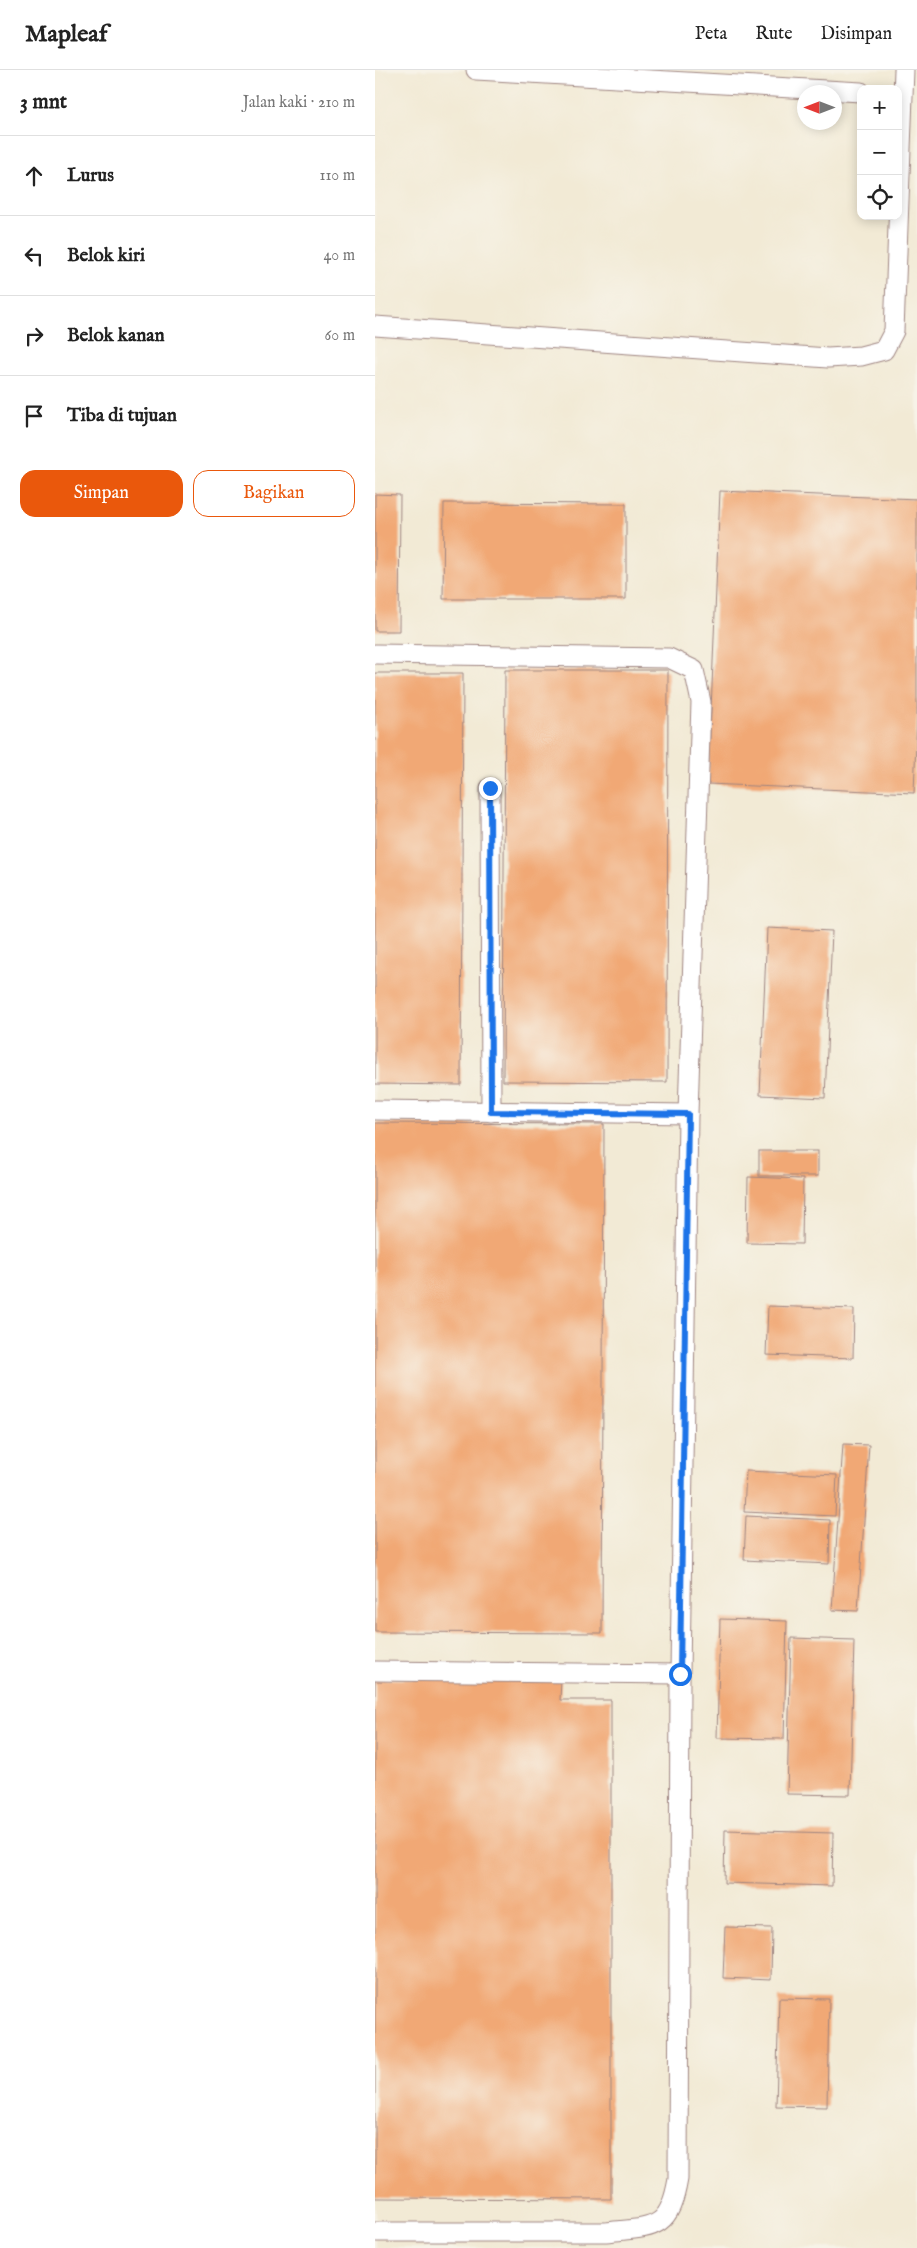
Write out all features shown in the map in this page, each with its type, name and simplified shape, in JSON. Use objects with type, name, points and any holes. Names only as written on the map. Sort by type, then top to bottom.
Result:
[{"type":"lane","points":[[476,70],[857,92]]},
{"type":"lane","points":[[902,88],[905,70]]},
{"type":"lane","points":[[375,326],[828,358],[861,356],[884,350],[894,331],[900,130]]},
{"type":"lane","points":[[375,654],[669,658],[694,670],[701,702],[688,1114],[680,1674],[678,2169],[673,2204],[661,2222],[640,2228],[606,2232],[375,2232]]},
{"type":"lane","points":[[490,788],[491,1112]]},
{"type":"lane","points":[[375,1110],[688,1114]]},
{"type":"lane","points":[[375,1671],[680,1674]]},
{"type":"building","points":[[720,491],[917,499],[917,715],[914,793],[708,784]]},
{"type":"building","points":[[375,494],[400,495],[399,631],[375,631]]},
{"type":"building","points":[[444,503],[626,504],[626,599],[443,599]]},
{"type":"building","points":[[505,670],[668,670],[667,1082],[503,1081]]},
{"type":"building","points":[[375,673],[463,673],[461,1085],[375,1084]]},
{"type":"building","points":[[767,928],[832,931],[825,1098],[760,1095]]},
{"type":"building","points":[[375,1123],[604,1124],[602,1633],[375,1632]]},
{"type":"building","points":[[759,1151],[818,1151],[818,1176],[759,1176]]},
{"type":"building","points":[[748,1177],[803,1179],[802,1244],[747,1243]]},
{"type":"building","points":[[768,1306],[854,1309],[853,1358],[766,1355]]},
{"type":"building","points":[[843,1444],[869,1445],[858,1611],[832,1610]]},
{"type":"building","points":[[746,1471],[837,1475],[835,1516],[744,1512]]},
{"type":"building","points":[[746,1516],[830,1520],[829,1564],[744,1560]]},
{"type":"building","points":[[720,1619],[787,1621],[784,1739],[717,1738]]},
{"type":"building","points":[[791,1638],[854,1640],[850,1795],[787,1794]]},
{"type":"building","points":[[375,1679],[561,1680],[560,1700],[611,1700],[611,2199],[375,2198]]},
{"type":"building","points":[[725,1830],[833,1833],[832,1886],[724,1883]]},
{"type":"building","points":[[725,1927],[772,1928],[771,1980],[723,1978]]},
{"type":"building","points":[[779,1998],[829,1999],[827,2107],[776,2106]]},
{"type":"route","points":[[490,788],[491,1112],[688,1114],[680,1674]]}]
